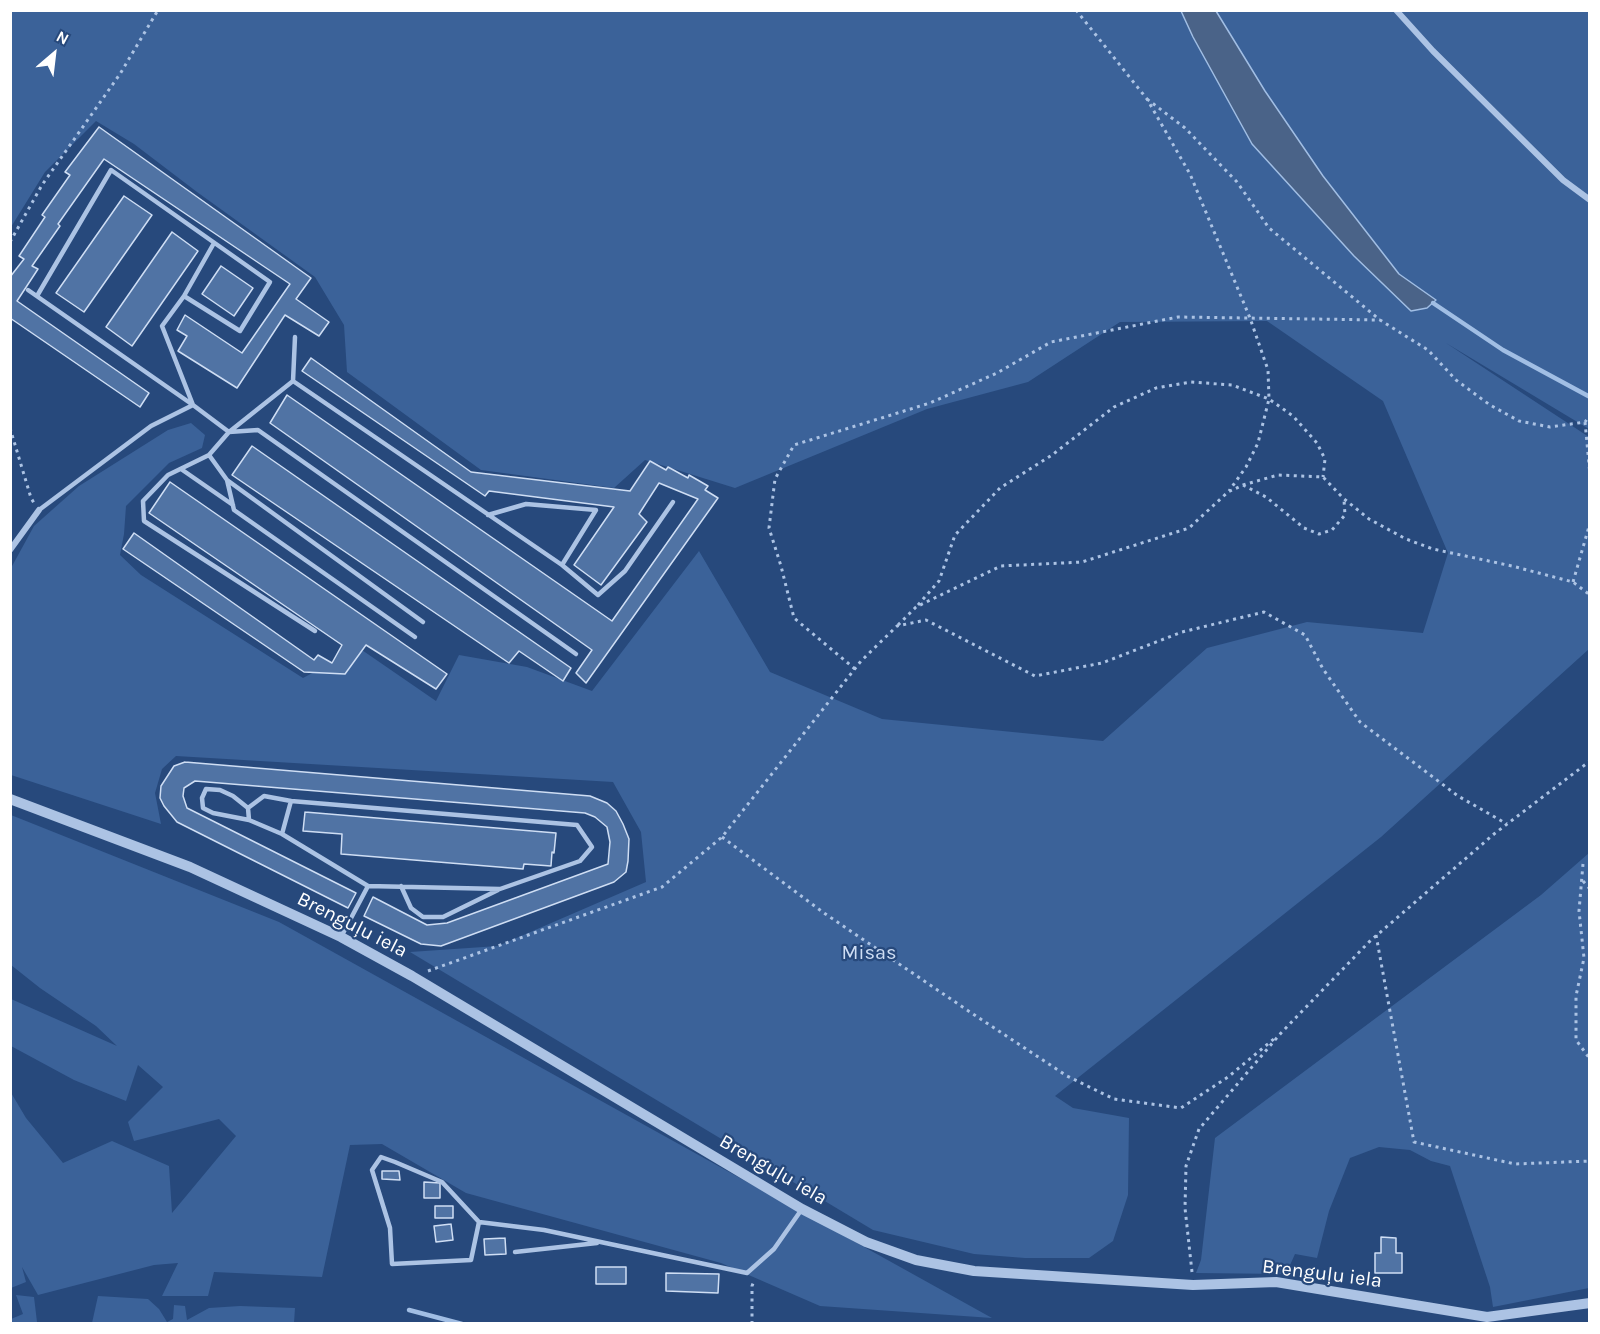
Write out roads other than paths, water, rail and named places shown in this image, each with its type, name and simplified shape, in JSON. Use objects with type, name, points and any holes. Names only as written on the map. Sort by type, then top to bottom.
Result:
[{"type":"street","points":[[1396,10],[1433,51],[1563,180],[1590,200]]},
{"type":"street","points":[[10,550],[39,510]]},
{"type":"street","name":"Brenguļu iela","points":[[10,799],[190,867],[341,937],[412,976],[802,1209],[866,1242],[916,1260],[974,1271],[1193,1286],[1276,1282],[1487,1317],[1590,1303]]},
{"type":"lane","points":[[37,296],[111,170],[270,282],[240,331],[184,296]]},
{"type":"lane","points":[[194,405],[162,326],[184,296],[214,243]]},
{"type":"lane","points":[[28,290],[194,405],[229,432],[258,430],[576,654]]},
{"type":"lane","points":[[296,337],[293,381],[229,432],[209,455],[168,475],[143,501],[144,521],[315,631]]},
{"type":"lane","points":[[293,381],[562,565],[598,595],[625,571],[674,502]]},
{"type":"lane","points":[[39,510],[151,426],[194,405]]},
{"type":"lane","points":[[209,455],[227,480],[423,622]]},
{"type":"lane","points":[[181,469],[233,505]]},
{"type":"lane","points":[[227,480],[234,510],[415,637]]},
{"type":"lane","points":[[488,515],[526,504],[596,510],[562,565]]},
{"type":"lane","points":[[249,820],[248,808],[233,796],[220,790],[206,789],[202,798],[203,808],[213,813],[249,820],[282,834],[368,886],[500,889]]},
{"type":"lane","points":[[248,808],[264,796],[291,801],[577,825],[592,848],[580,861],[500,889],[443,917],[423,917],[411,908],[402,886]]},
{"type":"lane","points":[[282,834],[291,801]]},
{"type":"lane","points":[[341,937],[368,886]]},
{"type":"lane","points":[[479,1222],[471,1260],[392,1264],[390,1228],[372,1170],[381,1157],[442,1182],[479,1222],[544,1230],[747,1273],[774,1249],[802,1209]]},
{"type":"lane","points":[[515,1252],[603,1242]]},
{"type":"waterway","points":[[1433,303],[1503,350],[1590,397]]},
{"type":"waterway","points":[[409,1310],[462,1324]]},
{"type":"park label","name":"Misas","points":[[869,953]]}]
